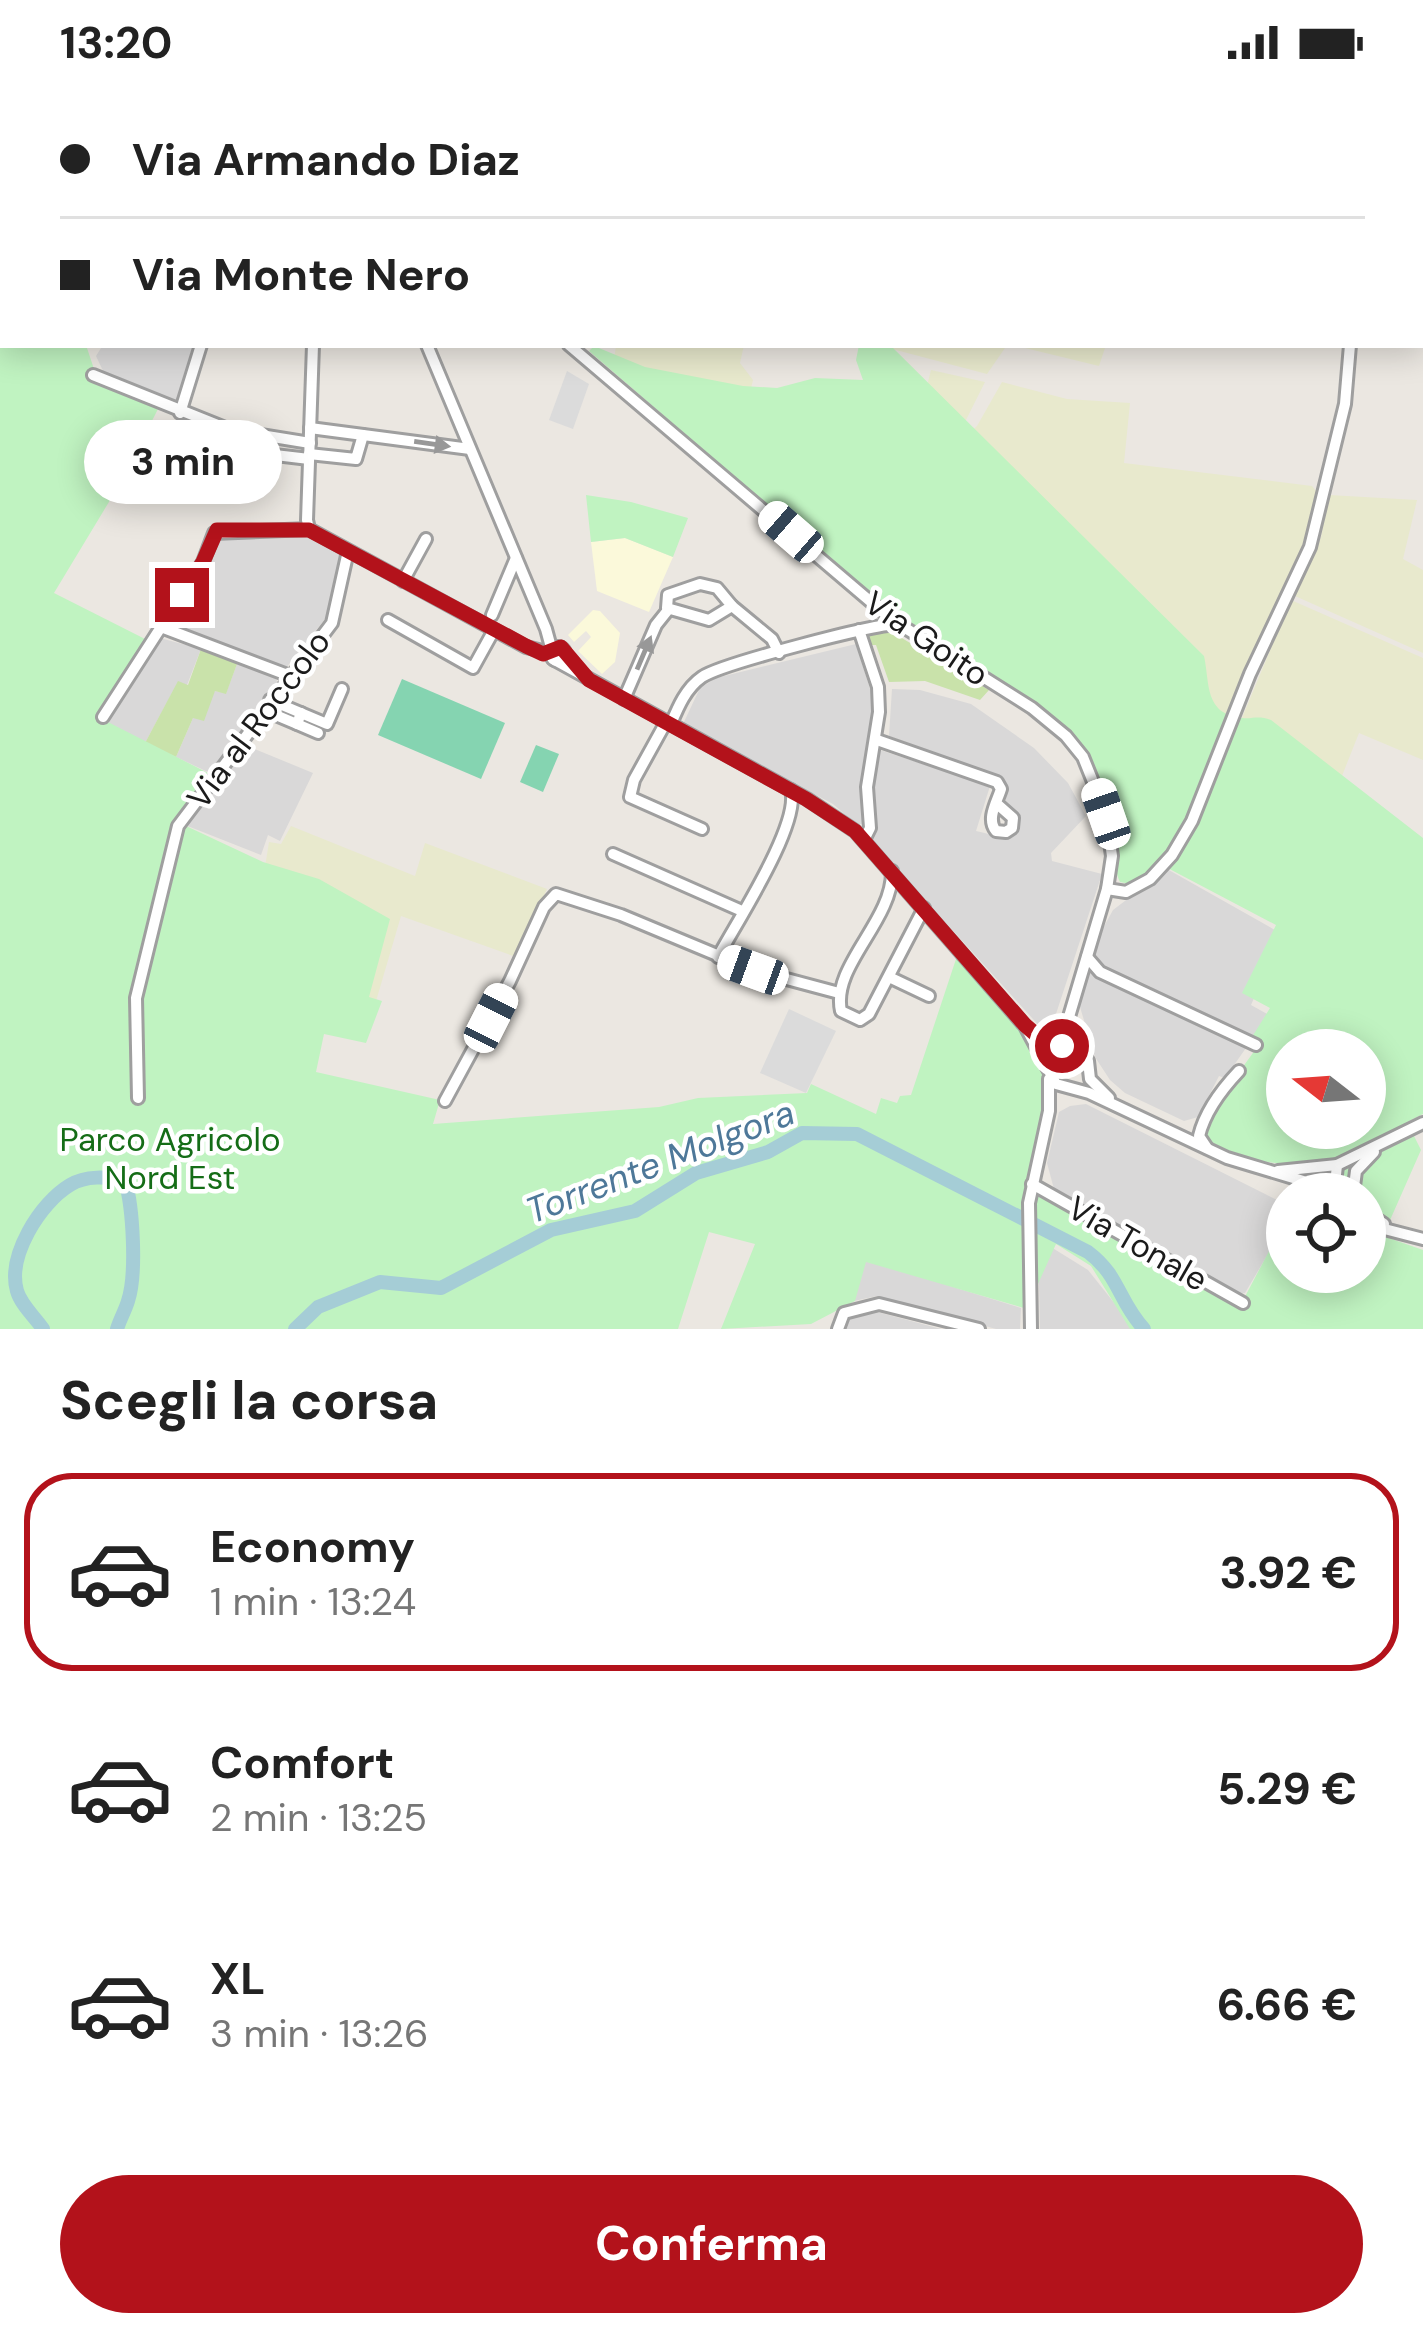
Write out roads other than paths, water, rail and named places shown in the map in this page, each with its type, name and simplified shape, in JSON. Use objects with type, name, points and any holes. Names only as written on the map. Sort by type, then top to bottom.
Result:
[{"type":"street","points":[[180,413],[200,348]]},
{"type":"street","points":[[309,530],[314,348]]},
{"type":"street","points":[[428,348],[556,652],[589,680],[791,790],[864,840],[1025,1025],[1056,1084],[1276,1173]]},
{"type":"street","name":"Via Goito","points":[[573,348],[898,624],[1032,708],[1075,747],[1106,814],[1112,856],[1107,889],[1060,1047]]},
{"type":"street","points":[[1107,889],[1126,892],[1150,878],[1172,855],[1192,821],[1250,674],[1310,547],[1345,404],[1350,348]]},
{"type":"street","points":[[93,375],[180,413],[309,452]]},
{"type":"street","points":[[310,428],[470,448]]},
{"type":"street","points":[[230,430],[224,448],[356,459],[363,435]]},
{"type":"street","points":[[103,717],[203,562],[217,530],[309,530],[540,653],[556,652]]},
{"type":"street","points":[[403,580],[427,539]]},
{"type":"street","name":"Via al Roccolo","points":[[138,1098],[136,998],[181,820],[337,613],[348,551]]},
{"type":"street","points":[[492,616],[516,558]]},
{"type":"street","points":[[668,610],[668,595],[694,584],[717,588],[772,639],[779,653]]},
{"type":"street","points":[[853,587],[870,611],[859,629],[878,687],[877,740],[867,787],[870,828],[864,840]]},
{"type":"street","points":[[668,610],[709,620],[733,606]]},
{"type":"street","points":[[624,699],[656,626],[668,610]]},
{"type":"street","points":[[388,620],[473,668],[494,630]]},
{"type":"street","points":[[702,829],[630,797],[634,780],[688,691],[703,676],[859,629],[898,624]]},
{"type":"street","points":[[160,627],[290,676]]},
{"type":"street","points":[[323,728],[342,689]]},
{"type":"street","points":[[270,700],[323,728],[340,729]]},
{"type":"street","points":[[278,716],[299,718]]},
{"type":"street","points":[[877,740],[997,782],[1001,789],[996,803]]},
{"type":"street","points":[[786,827],[794,799],[791,790]]},
{"type":"street","points":[[718,957],[786,827],[806,799]]},
{"type":"street","points":[[613,854],[742,911]]},
{"type":"street","points":[[892,871],[885,905],[839,993],[841,1011],[854,1019],[869,1014],[924,908]]},
{"type":"street","points":[[885,905],[897,894],[910,892]]},
{"type":"street","points":[[445,1101],[544,908],[556,894],[621,915],[718,957],[839,993]]},
{"type":"street","points":[[1087,957],[1100,972],[1256,1045]]},
{"type":"street","points":[[1079,976],[1100,972]]},
{"type":"street","points":[[889,977],[929,995]]},
{"type":"street","points":[[1070,1013],[1094,1084],[1121,1107]]},
{"type":"street","points":[[1025,1025],[1060,1047],[1081,1049]]},
{"type":"street","points":[[1031,1329],[1032,1184],[1049,1112],[1050,1055],[1060,1047]]},
{"type":"street","points":[[1207,1148],[1199,1136],[1202,1123],[1239,1071]]},
{"type":"street","points":[[1049,1112],[1088,1072]]},
{"type":"street","points":[[1178,1135],[1202,1123]]},
{"type":"street","points":[[1263,1169],[1337,1165],[1423,1123]]},
{"type":"street","points":[[1355,1173],[1394,1137]]},
{"type":"street","points":[[1335,1173],[1337,1165]]},
{"type":"street","name":"Via Tonale","points":[[1032,1184],[1243,1303]]},
{"type":"street","points":[[1386,1225],[1397,1232]]},
{"type":"street","points":[[1386,1229],[1423,1239]]},
{"type":"street","points":[[838,1329],[844,1313],[879,1304],[979,1329]]},
{"type":"waterway","name":"Torrente Molgora","points":[[295,1329],[318,1307],[380,1282],[441,1288],[551,1230],[635,1211],[696,1173],[768,1152],[802,1133],[857,1134],[1088,1252],[1107,1270],[1144,1329]]},
{"type":"waterway","name":"Torrente Molgora","points":[[43,1329],[17,1291],[21,1247],[37,1217],[59,1193],[76,1182],[97,1178],[125,1180],[130,1206],[132,1274],[117,1329]]},
{"type":"park label","name":"Parco Agricolo Nord Est","points":[[170,1158]]}]
